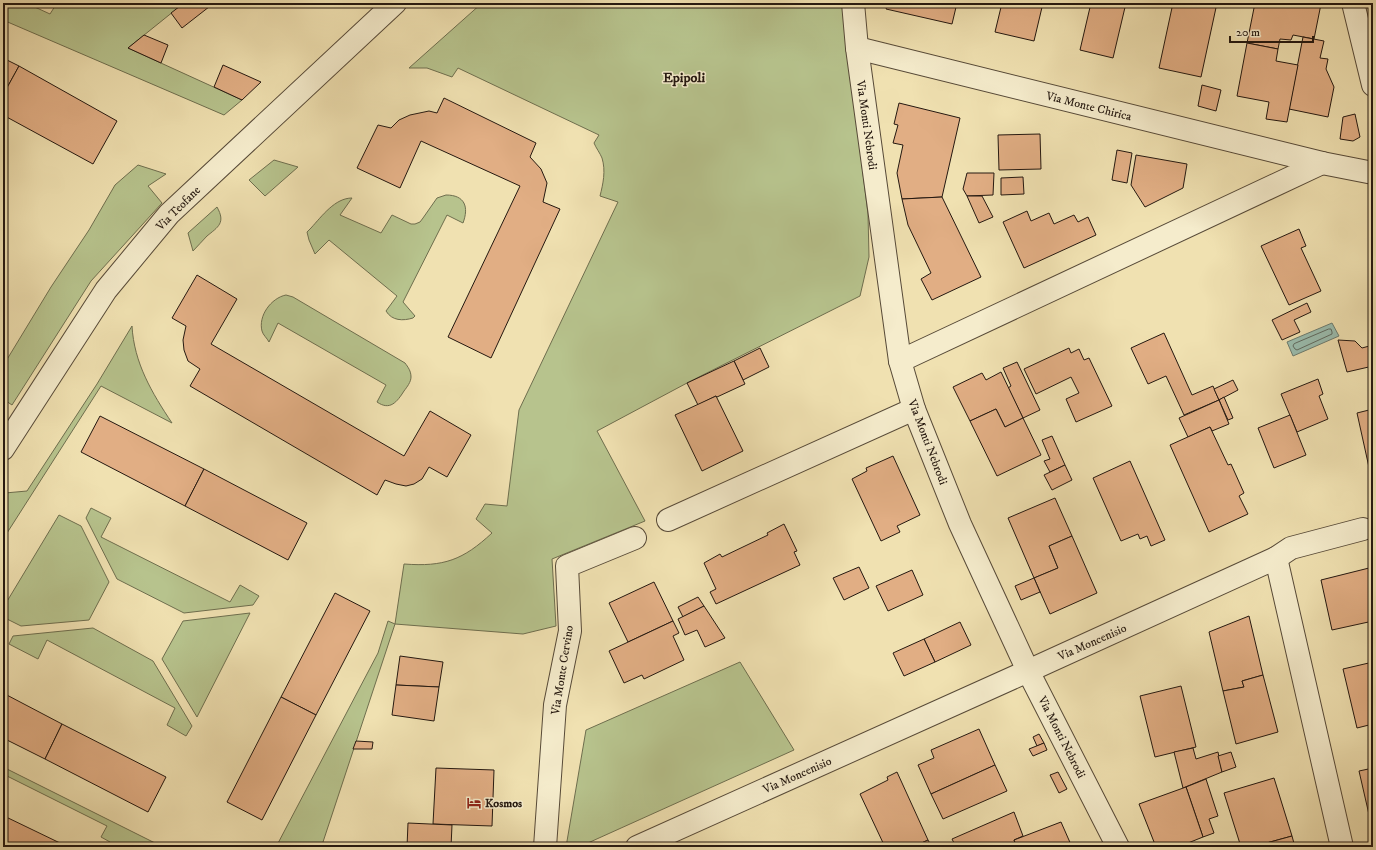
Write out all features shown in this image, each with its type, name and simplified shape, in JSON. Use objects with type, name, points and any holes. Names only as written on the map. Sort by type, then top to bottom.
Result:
[{"type":"street","name":"Via Teofane","points":[[3,449],[106,290],[169,214],[395,3]]},
{"type":"street","name":"Via Monti Nebrodi","points":[[853,3],[857,48],[900,361],[914,409],[960,524],[1028,671],[1118,847]]},
{"type":"street","points":[[1353,3],[1373,85]]},
{"type":"street","name":"Via Monte Chirica","points":[[857,48],[1322,163],[1373,173]]},
{"type":"street","points":[[900,361],[1322,163]]},
{"type":"street","points":[[668,520],[914,409]]},
{"type":"street","name":"Via Moncenisio","points":[[637,847],[1276,558],[1291,548],[1363,529]]},
{"type":"street","name":"Via Monte Cervino","points":[[545,847],[555,705],[570,631],[567,566],[635,538]]},
{"type":"street","points":[[1276,558],[1342,847]]},
{"type":"green space","points":[[3,3],[26,3],[50,14],[57,3],[184,3],[128,48],[242,100],[224,115],[3,20]]},
{"type":"green space","points":[[482,3],[842,3],[868,214],[869,257],[860,296],[687,383],[597,431],[645,521],[552,559],[556,626],[523,634],[395,624],[404,564],[418,565],[442,563],[452,560],[472,550],[492,533],[476,519],[485,504],[507,506],[519,410],[618,202],[600,196],[604,168],[602,158],[594,143],[599,135],[458,68],[452,77],[427,68],[409,68]]},
{"type":"green space","points":[[274,160],[298,167],[265,196],[249,180]]},
{"type":"green space","points":[[138,165],[166,174],[148,186],[162,203],[91,281],[12,405],[3,399],[3,366],[51,287],[89,230],[115,185]]},
{"type":"green space","points":[[446,195],[458,197],[464,203],[466,212],[465,217],[463,223],[447,215],[403,302],[415,316],[413,318],[405,320],[391,317],[386,311],[397,296],[329,240],[315,254],[309,240],[307,232],[324,213],[334,204],[346,199],[352,198],[340,215],[381,233],[392,215],[411,224],[420,222],[437,198]]},
{"type":"green space","points":[[217,207],[221,217],[220,224],[193,251],[188,233]]},
{"type":"green space","points":[[286,295],[293,297],[405,363],[410,371],[411,379],[410,383],[399,399],[393,404],[386,406],[377,402],[386,385],[278,323],[269,342],[262,331],[262,319],[267,308],[275,300]]},
{"type":"green space","points":[[132,326],[133,340],[140,365],[151,389],[172,423],[101,386],[7,533],[3,534],[3,496],[5,493],[27,491],[97,384]]},
{"type":"green space","points":[[91,508],[111,518],[101,537],[230,602],[240,585],[259,596],[253,605],[184,613],[117,579],[86,518]]},
{"type":"green space","points":[[59,515],[81,526],[109,582],[89,620],[21,626],[3,617],[3,608]]},
{"type":"green space","points":[[250,613],[197,717],[162,659],[183,621]]},
{"type":"green space","points":[[388,621],[395,624],[322,845],[348,847],[276,847],[378,653]]},
{"type":"green space","points":[[93,628],[153,661],[192,726],[186,736],[167,725],[175,708],[47,640],[38,659],[9,644],[13,636]]},
{"type":"green space","points":[[740,662],[794,750],[579,847],[566,847],[586,730]]},
{"type":"green space","points":[[3,767],[163,847],[149,847],[141,843],[139,847],[108,847],[110,842],[101,837],[107,826],[3,774]]},
{"type":"water","points":[[1332,323],[1339,336],[1293,356],[1287,342]]},
{"type":"building","points":[[184,3],[214,3],[182,28],[171,13]]},
{"type":"building","points":[[888,3],[957,3],[952,24],[886,9]]},
{"type":"building","points":[[1002,3],[1043,3],[1034,41],[995,32]]},
{"type":"building","points":[[1091,3],[1126,3],[1113,58],[1080,50]]},
{"type":"building","points":[[1173,3],[1217,3],[1201,77],[1159,68]]},
{"type":"building","points":[[1255,3],[1321,4],[1314,39],[1293,35],[1291,40],[1280,39],[1278,49],[1247,43]]},
{"type":"building","points":[[144,35],[168,45],[161,63],[128,48]]},
{"type":"building","points":[[1303,37],[1324,41],[1320,58],[1328,59],[1326,69],[1334,87],[1328,117],[1289,109]]},
{"type":"building","points":[[1247,43],[1278,49],[1276,61],[1298,65],[1287,122],[1266,119],[1269,102],[1237,96]]},
{"type":"building","points":[[3,58],[19,66],[3,95]]},
{"type":"building","points":[[223,65],[261,82],[242,100],[214,87]]},
{"type":"building","points":[[19,66],[117,121],[93,164],[3,115],[3,95]]},
{"type":"building","points":[[1202,85],[1221,90],[1216,111],[1198,106]]},
{"type":"building","points":[[444,98],[536,143],[530,157],[541,169],[547,183],[543,202],[560,209],[491,358],[448,337],[520,186],[421,141],[400,188],[357,168],[378,125],[391,128],[399,120],[410,115],[429,111],[437,113]]},
{"type":"building","points":[[899,103],[960,118],[942,197],[902,199],[897,173],[903,145],[893,143],[898,125],[894,124]]},
{"type":"building","points":[[1355,114],[1360,137],[1353,141],[1340,139],[1343,117]]},
{"type":"building","points":[[1040,134],[1041,169],[999,170],[998,135]]},
{"type":"building","points":[[1117,150],[1132,153],[1127,183],[1112,180]]},
{"type":"building","points":[[1136,155],[1187,164],[1183,188],[1145,207],[1131,185]]},
{"type":"building","points":[[967,173],[994,173],[993,195],[967,196],[963,189]]},
{"type":"building","points":[[1023,177],[1024,194],[1001,195],[1001,178]]},
{"type":"building","points":[[967,196],[982,196],[993,217],[979,223]]},
{"type":"building","points":[[942,197],[981,277],[932,300],[921,279],[931,273],[908,225],[902,199]]},
{"type":"building","points":[[1027,211],[1031,221],[1049,213],[1054,224],[1074,215],[1078,222],[1088,217],[1096,235],[1024,268],[1003,222]]},
{"type":"building","points":[[1299,229],[1306,246],[1301,248],[1321,291],[1289,305],[1261,246]]},
{"type":"building","points":[[197,275],[237,299],[211,344],[404,456],[430,411],[471,435],[447,477],[429,467],[422,479],[414,484],[406,486],[385,480],[377,495],[190,386],[200,369],[188,361],[184,350],[183,340],[186,326],[172,318]]},
{"type":"building","points":[[1307,303],[1311,312],[1294,320],[1300,332],[1282,340],[1272,320]]},
{"type":"building","points":[[1164,333],[1192,395],[1213,386],[1219,400],[1184,415],[1166,376],[1148,384],[1131,348]]},
{"type":"building","points":[[1338,340],[1355,341],[1362,348],[1373,345],[1373,366],[1347,372]]},
{"type":"building","points":[[760,348],[769,367],[743,380],[734,361]]},
{"type":"building","points":[[1069,348],[1071,353],[1079,349],[1084,360],[1089,358],[1112,406],[1076,422],[1066,399],[1079,393],[1071,377],[1036,394],[1024,369]]},
{"type":"building","points":[[734,361],[745,384],[698,405],[687,383]]},
{"type":"building","points":[[1017,362],[1040,410],[1023,418],[1008,388],[1011,386],[1003,368]]},
{"type":"building","points":[[1001,372],[1023,418],[1005,427],[996,409],[970,421],[953,387],[982,373],[986,380]]},
{"type":"building","points":[[1318,379],[1323,394],[1319,396],[1328,419],[1297,432],[1281,394]]},
{"type":"building","points":[[1233,380],[1238,390],[1219,400],[1214,389]]},
{"type":"building","points":[[716,396],[743,451],[702,471],[675,415]]},
{"type":"building","points":[[1224,397],[1233,418],[1228,420],[1219,400]]},
{"type":"building","points":[[1219,400],[1229,424],[1212,431],[1210,427],[1188,437],[1179,418]]},
{"type":"building","points":[[996,409],[1005,427],[1023,418],[1041,455],[997,476],[970,421]]},
{"type":"building","points":[[1373,409],[1373,481],[1372,481],[1357,413]]},
{"type":"building","points":[[1290,415],[1306,455],[1274,468],[1258,428]]},
{"type":"building","points":[[100,416],[204,469],[185,506],[81,452]]},
{"type":"building","points":[[1210,427],[1228,465],[1231,464],[1244,493],[1239,496],[1248,514],[1209,532],[1170,445]]},
{"type":"building","points":[[1052,436],[1065,465],[1050,472],[1044,461],[1050,459],[1042,440]]},
{"type":"building","points":[[893,456],[920,515],[897,526],[900,532],[881,541],[852,479],[867,471],[866,468]]},
{"type":"building","points":[[1130,461],[1165,540],[1151,546],[1147,536],[1140,539],[1138,534],[1121,541],[1093,478]]},
{"type":"building","points":[[1065,465],[1072,480],[1052,490],[1044,475]]},
{"type":"building","points":[[204,469],[307,523],[288,560],[185,506]]},
{"type":"building","points":[[1055,498],[1072,536],[1049,546],[1058,568],[1034,578],[1008,518]]},
{"type":"building","points":[[784,524],[797,551],[794,552],[800,565],[716,604],[710,592],[716,589],[704,563],[720,554],[722,557],[768,535],[767,533]]},
{"type":"building","points":[[1072,536],[1097,593],[1050,614],[1034,578],[1058,568],[1049,546]]},
{"type":"building","points":[[859,567],[869,588],[844,600],[833,578]]},
{"type":"building","points":[[1369,568],[1373,587],[1373,621],[1332,630],[1321,580]]},
{"type":"building","points":[[912,570],[923,595],[888,611],[876,586]]},
{"type":"building","points":[[1034,578],[1040,592],[1021,600],[1015,586]]},
{"type":"building","points":[[654,582],[673,621],[628,642],[609,603]]},
{"type":"building","points":[[335,593],[370,611],[316,715],[281,697]]},
{"type":"building","points":[[698,597],[704,606],[683,617],[678,607]]},
{"type":"building","points":[[704,606],[725,638],[705,647],[697,630],[685,635],[678,619]]},
{"type":"building","points":[[1249,616],[1263,675],[1242,681],[1244,687],[1223,691],[1209,632]]},
{"type":"building","points":[[673,621],[679,633],[673,636],[684,660],[644,679],[642,675],[624,683],[609,651]]},
{"type":"building","points":[[960,622],[971,645],[935,662],[924,639]]},
{"type":"building","points":[[924,639],[935,662],[904,676],[893,653]]},
{"type":"building","points":[[400,656],[443,662],[439,687],[396,685]]},
{"type":"building","points":[[1373,662],[1373,724],[1357,728],[1343,669]]},
{"type":"building","points":[[1263,675],[1278,732],[1236,744],[1223,691],[1244,687],[1242,681]]},
{"type":"building","points":[[396,685],[439,687],[434,721],[392,715]]},
{"type":"building","points":[[1181,686],[1196,747],[1155,757],[1140,696]]},
{"type":"building","points":[[3,693],[62,724],[45,759],[3,738]]},
{"type":"building","points":[[281,697],[316,715],[262,820],[227,802]]},
{"type":"building","points":[[62,724],[166,777],[148,812],[45,759]]},
{"type":"building","points":[[979,729],[995,765],[931,794],[918,765],[934,758],[931,750]]},
{"type":"building","points":[[1039,734],[1044,743],[1037,746],[1033,737]]},
{"type":"building","points":[[356,741],[373,742],[372,749],[353,749]]},
{"type":"building","points":[[1044,743],[1047,750],[1033,756],[1029,749]]},
{"type":"building","points":[[1193,748],[1196,759],[1218,752],[1222,772],[1183,788],[1174,752]]},
{"type":"building","points":[[1231,752],[1236,767],[1222,772],[1218,756]]},
{"type":"building","points":[[995,765],[1007,791],[943,819],[931,794]]},
{"type":"building","points":[[436,768],[494,770],[492,826],[433,824]]},
{"type":"building","points":[[1373,768],[1373,832],[1359,771]]},
{"type":"building","points":[[897,772],[928,840],[913,847],[885,847],[860,794],[888,780],[887,777]]},
{"type":"building","points":[[1058,772],[1067,789],[1059,793],[1050,775]]},
{"type":"building","points":[[1274,778],[1292,836],[1252,847],[1241,847],[1224,793]]},
{"type":"building","points":[[1206,779],[1218,816],[1209,819],[1214,833],[1203,837],[1186,787]]},
{"type":"building","points":[[1186,787],[1203,837],[1178,847],[1156,847],[1139,804]]},
{"type":"building","points":[[1014,812],[1023,836],[1014,840],[1017,847],[956,847],[952,839]]},
{"type":"building","points":[[4,816],[60,843],[58,847],[3,847]]},
{"type":"building","points":[[1061,822],[1072,847],[1017,847],[1014,840]]},
{"type":"building","points":[[408,823],[452,825],[451,847],[407,847]]},
{"type":"building","points":[[1292,836],[1295,847],[1252,847]]},
{"type":"building","points":[[928,840],[932,847],[913,847]]},
{"type":"place","name":"Kosmos","points":[[474,803]]},
{"type":"district","name":"Epipoli","points":[[684,77]]}]
